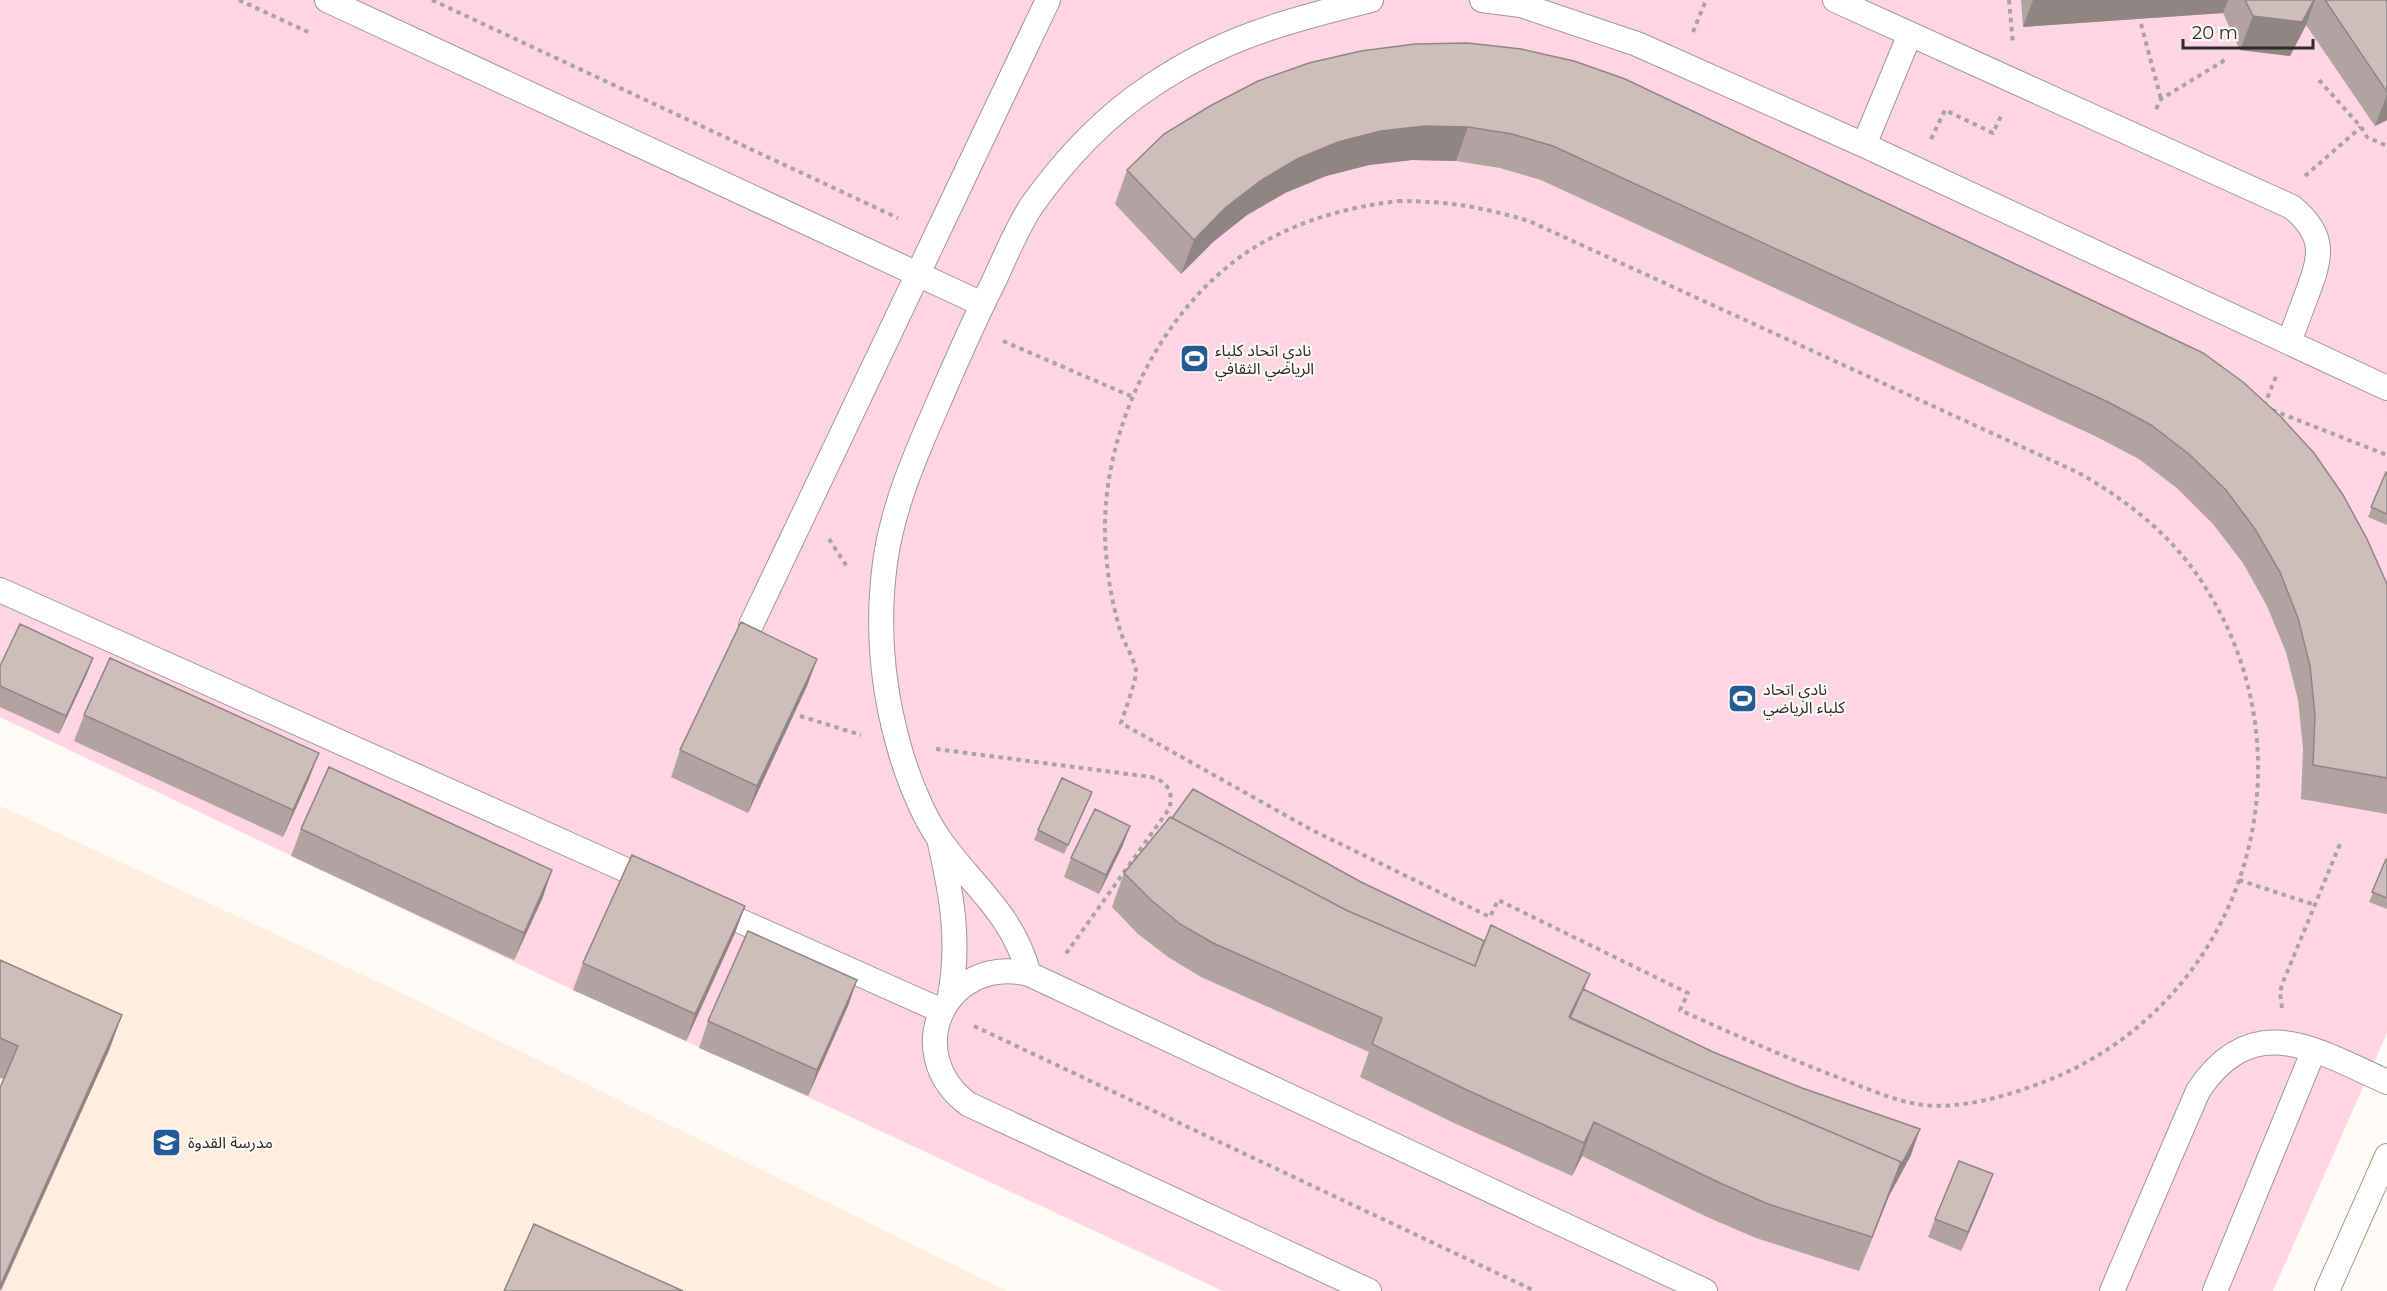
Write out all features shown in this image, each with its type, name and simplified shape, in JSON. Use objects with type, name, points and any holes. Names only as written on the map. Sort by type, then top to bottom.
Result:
[{"type":"lane","points":[[327,0],[982,304]]},
{"type":"lane","points":[[751,625],[1048,0]]},
{"type":"lane","points":[[1037,978],[1007,921],[939,838],[916,793],[898,744],[885,682],[881,619],[885,562],[897,506],[916,453],[982,304],[1030,208],[1064,163],[1104,123],[1149,87],[1197,58],[1249,34],[1303,17],[1371,0]]},
{"type":"lane","points":[[1482,0],[1522,3],[1637,44],[1864,145],[2387,388]]},
{"type":"lane","points":[[1835,0],[2277,200],[2304,216],[2317,241],[2319,255],[2317,269],[2289,342]]},
{"type":"lane","points":[[1864,145],[1910,34]]},
{"type":"lane","points":[[0,590],[684,896],[946,1004]]},
{"type":"lane","points":[[939,838],[955,930],[956,959],[946,1004],[936,1028],[934,1046],[937,1063],[949,1087],[968,1104],[1369,1291]]},
{"type":"lane","points":[[946,1004],[979,975],[1013,970],[1037,978],[1705,1291]]},
{"type":"lane","points":[[2112,1291],[2187,1111],[2210,1072],[2228,1057],[2248,1047],[2270,1042],[2303,1046],[2387,1082]]},
{"type":"lane","points":[[2215,1291],[2303,1046]]},
{"type":"lane","points":[[2327,1291],[2387,1156]]},
{"type":"path","points":[[432,0],[898,218]]},
{"type":"path","points":[[1917,170],[1945,110],[1993,133],[2017,83],[2009,0]]},
{"type":"path","points":[[2141,24],[2161,99]]},
{"type":"path","points":[[2140,138],[2161,99],[2225,60]]},
{"type":"path","points":[[2319,80],[2361,127],[2367,137],[2387,146]]},
{"type":"path","points":[[2277,200],[2361,127]]},
{"type":"path","points":[[1398,201],[1432,201],[1487,208],[1529,221],[2079,473],[2113,493],[2145,518],[2187,561],[2220,611],[2237,648],[2250,691],[2258,735],[2259,780],[2254,825],[2239,880],[2229,908],[2209,946],[2185,980],[2156,1012],[2124,1039],[2086,1063],[2046,1081],[1968,1104],[1917,1105],[1779,1055],[1680,1010],[1688,993],[1498,900],[1490,917],[1310,829],[1121,723],[1136,672],[1121,633],[1111,593],[1106,551],[1106,509],[1110,468],[1121,428],[1133,397],[1166,335],[1200,291],[1234,261],[1312,219],[1354,207],[1398,201]]},
{"type":"path","points":[[972,328],[1133,397]]},
{"type":"path","points":[[2289,342],[2264,407],[2387,455]]},
{"type":"path","points":[[808,506],[850,572]]},
{"type":"path","points":[[800,716],[898,744],[1151,777],[1158,779],[1169,788],[1172,795],[1169,809],[1037,978]]},
{"type":"path","points":[[2303,1046],[2283,1013],[2280,992],[2340,844]]},
{"type":"path","points":[[2239,880],[2315,905]]},
{"type":"path","points":[[946,1004],[1535,1291]]},
{"type":"shaded area","name":"نادي اتحاد كلباء الرياضي الثقافي","points":[[0,0],[2387,0],[2387,1033],[2273,1291],[1223,1291],[573,990],[0,717]]},
{"type":"shaded area","points":[[0,806],[402,993],[1007,1291],[0,1291]]},
{"type":"building","points":[[2245,0],[2314,0],[2302,22],[2253,16]]},
{"type":"building","points":[[2325,0],[2387,0],[2387,92]]},
{"type":"building","points":[[1468,43],[1521,49],[1574,61],[1625,79],[2203,353],[2243,382],[2280,416],[2314,453],[2343,495],[2367,539],[2387,584],[2387,778],[2313,765],[2315,715],[2310,666],[2298,618],[2280,572],[2255,529],[2226,490],[2190,455],[2151,425],[2108,402],[1553,146],[1512,134],[1468,127],[1425,126],[1381,131],[1338,142],[1297,159],[1260,181],[1225,208],[1194,240],[1127,170],[1164,134],[1258,81],[1309,63],[1361,51],[1415,44]]},
{"type":"building","points":[[2387,473],[2387,514],[2371,507]]},
{"type":"building","points":[[741,622],[817,659],[757,786],[680,750]]},
{"type":"building","points":[[20,624],[93,658],[66,716],[0,686],[0,666]]},
{"type":"building","points":[[110,658],[319,753],[293,810],[84,715]]},
{"type":"building","points":[[329,767],[552,870],[524,933],[301,829]]},
{"type":"building","points":[[1062,778],[1092,792],[1068,845],[1038,830]]},
{"type":"building","points":[[1193,789],[1361,882],[1484,941],[1475,966],[1346,910],[1172,818]]},
{"type":"building","points":[[1095,809],[1130,826],[1106,875],[1071,858]]},
{"type":"building","points":[[1170,817],[1346,910],[1475,966],[1491,925],[1590,974],[1569,1017],[1901,1162],[1872,1237],[1768,1204],[1594,1122],[1584,1143],[1372,1044],[1382,1018],[1213,943],[1180,924],[1124,873]]},
{"type":"building","points":[[632,855],[745,906],[695,1014],[583,963]]},
{"type":"building","points":[[2387,860],[2387,898],[2372,892]]},
{"type":"building","points":[[748,931],[857,980],[817,1070],[708,1021]]},
{"type":"building","points":[[0,960],[122,1015],[0,1286],[0,1088],[18,1046],[0,1038]]},
{"type":"building","points":[[1583,989],[1713,1052],[1802,1088],[1920,1129],[1899,1169],[1901,1162],[1570,1018]]},
{"type":"building","points":[[1959,1161],[1993,1174],[1968,1232],[1935,1219]]},
{"type":"building","points":[[534,1224],[683,1291],[504,1291]]},
{"type":"place","name":"نادي اتحاد كلباء الرياضي الثقافي","points":[[1194,359]]},
{"type":"place","name":"نادي اتحاد كلباء الرياضي","points":[[1742,698]]},
{"type":"place","name":"مدرسة القدوة","points":[[167,1142]]}]
